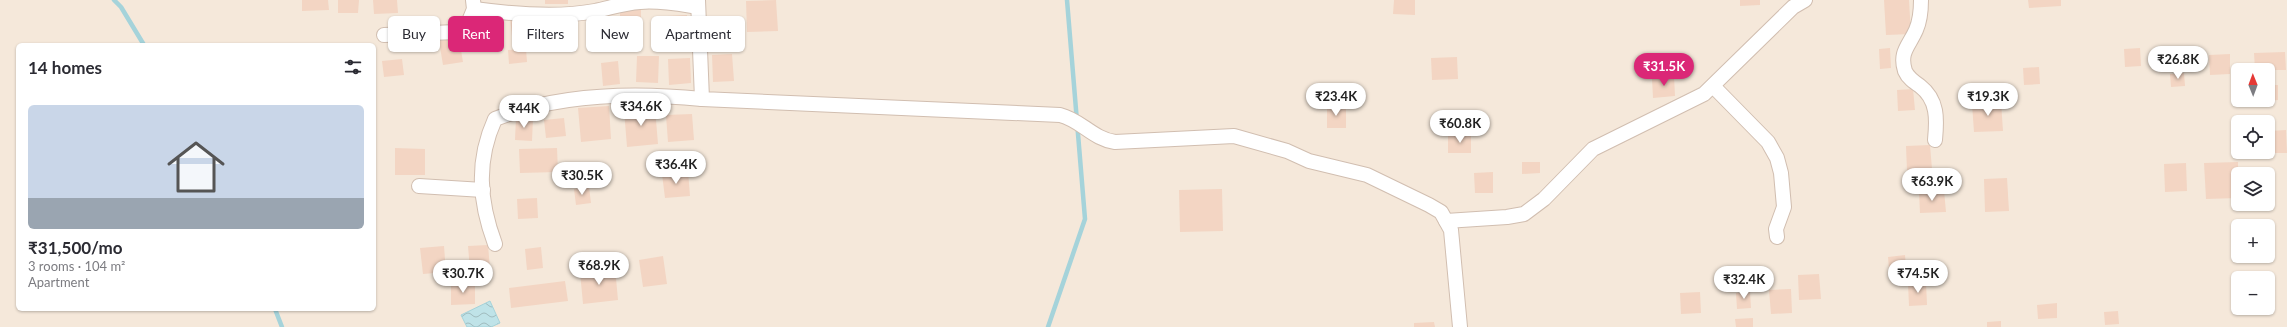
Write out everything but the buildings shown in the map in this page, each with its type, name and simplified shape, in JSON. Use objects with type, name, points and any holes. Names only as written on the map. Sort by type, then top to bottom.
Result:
[{"type":"street","points":[[1446,221],[1507,217],[1524,214],[1553,191],[1593,150],[1676,110],[1704,94],[1793,7],[1805,0]]},
{"type":"street","points":[[1921,0],[1916,30],[1906,46],[1904,59],[1905,71],[1911,80],[1930,97],[1935,106],[1935,140]]},
{"type":"street","points":[[384,35],[456,32],[467,26],[473,4],[500,13],[568,14],[596,11],[614,5],[641,2],[698,3],[702,99]]},
{"type":"street","points":[[1713,86],[1768,142],[1777,158],[1781,173],[1784,207],[1776,229],[1777,236]]},
{"type":"street","points":[[495,244],[486,219],[483,190],[482,175],[485,140],[495,119],[519,110],[549,102],[590,98],[665,96],[702,99],[1060,115],[1070,117],[1103,140],[1115,142],[1234,136],[1287,151],[1309,161],[1367,175],[1429,204],[1441,212],[1451,230],[1460,327]]},
{"type":"street","points":[[419,186],[483,190]]},
{"type":"shaded area","points":[[0,0],[2287,0],[2287,327],[0,327]]},
{"type":"water","points":[[490,301],[500,323],[491,327],[467,327],[461,315]]},
{"type":"waterway","points":[[114,0],[121,7],[143,43]]},
{"type":"waterway","points":[[1048,327],[1085,219],[1067,0]]},
{"type":"waterway","points":[[276,311],[282,327]]}]
